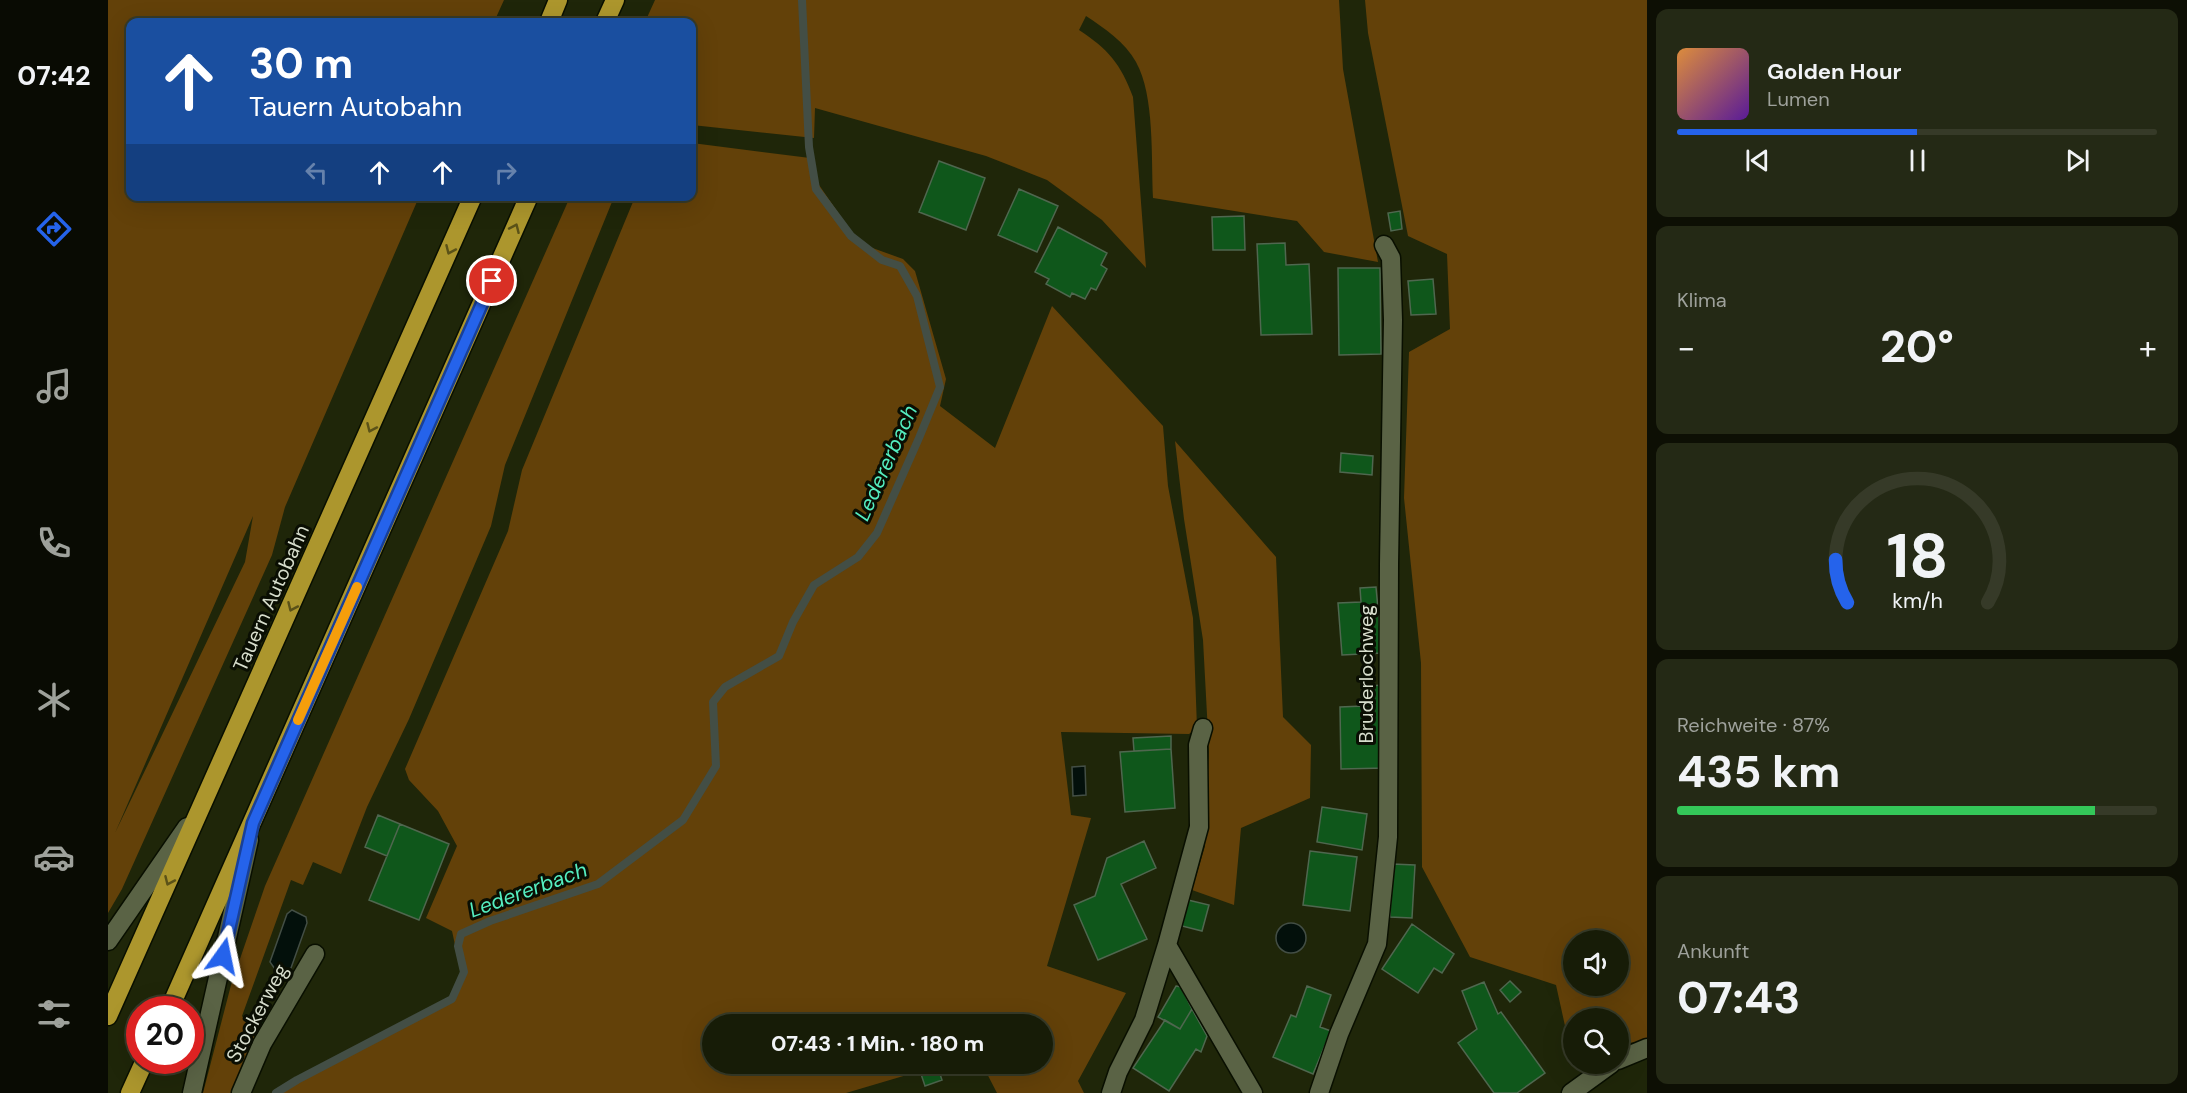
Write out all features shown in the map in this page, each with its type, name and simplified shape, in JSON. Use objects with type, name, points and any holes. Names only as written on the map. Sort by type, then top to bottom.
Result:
[{"type":"highway","points":[[551,18],[558,0]]},
{"type":"highway","points":[[607,18],[615,0]]},
{"type":"highway","name":"Tauern Autobahn","points":[[108,1016],[206,801],[471,201]]},
{"type":"highway","points":[[175,996],[527,201]]},
{"type":"highway","points":[[130,1093],[139,1074]]},
{"type":"street","name":"Bruderlochweg","points":[[1319,1093],[1339,1034],[1377,944],[1388,837],[1393,320],[1391,258],[1384,245]]},
{"type":"street","points":[[1111,1093],[1118,1072],[1144,1020],[1199,827],[1198,745],[1203,728]]},
{"type":"street","points":[[108,941],[206,801]]},
{"type":"street","points":[[192,1093],[253,823]]},
{"type":"street","points":[[1167,945],[1253,1093]]},
{"type":"street","name":"Stockerweg","points":[[241,1093],[262,1044],[315,954]]},
{"type":"street","points":[[1629,1055],[1647,1048]]},
{"type":"street","points":[[1571,1093],[1597,1074]]},
{"type":"shaded area","points":[[108,0],[504,0],[496,18],[126,18],[126,201],[417,201],[285,507],[272,555],[122,889],[108,913]],"holes":[[[253,516],[245,562],[115,833]]]},
{"type":"shaded area","points":[[655,0],[1339,0],[1343,69],[1378,262],[1324,252],[1297,221],[1153,198],[1151,128],[1142,76],[1126,48],[1086,16],[1079,30],[1112,58],[1124,75],[1133,97],[1146,268],[1102,220],[1047,180],[986,156],[815,108],[814,138],[696,125],[696,18],[647,18]]},
{"type":"shaded area","points":[[1365,0],[1647,0],[1647,1042],[1629,1043],[1629,1008],[1563,1008],[1563,1017],[1556,985],[1470,957],[1422,867],[1421,663],[1404,498],[1409,352],[1450,329],[1447,254],[1408,236],[1368,33]]},
{"type":"shaded area","points":[[696,144],[810,158],[819,185],[850,230],[867,246],[903,259],[915,271],[946,379],[940,406],[995,448],[1052,306],[1163,426],[1168,486],[1193,618],[1197,728],[1189,734],[1061,732],[1071,815],[1091,818],[1047,966],[1126,993],[1078,1081],[1084,1093],[997,1093],[987,1074],[1053,1074],[1053,1014],[702,1014],[702,1074],[910,1074],[846,1093],[280,1093],[294,1079],[454,995],[462,977],[452,931],[426,918],[457,846],[438,811],[409,780],[405,769],[508,531],[522,470],[633,201],[696,201]]},
{"type":"shaded area","points":[[568,201],[612,201],[505,465],[491,526],[409,719],[367,807],[341,874],[313,862],[303,885],[291,880],[242,1016],[256,1039],[232,1093],[203,1093],[231,985],[265,886]]},
{"type":"shaded area","points":[[1175,441],[1276,557],[1283,717],[1311,745],[1310,798],[1241,828],[1234,905],[1192,890],[1205,846],[1209,752],[1203,640],[1184,519]]},
{"type":"shaded area","points":[[1085,766],[1086,795],[1073,796],[1072,767]]},
{"type":"shaded area","points":[[292,910],[306,917],[307,923],[291,968],[284,972],[275,969],[270,962],[287,914]]},
{"type":"shaded area","points":[[1291,923],[1302,927],[1306,938],[1302,949],[1291,953],[1280,949],[1276,938],[1280,927]]},
{"type":"building","points":[[939,161],[985,178],[966,230],[919,212]]},
{"type":"building","points":[[1019,189],[1058,206],[1037,252],[998,235]]},
{"type":"building","points":[[1400,211],[1402,229],[1391,231],[1388,213]]},
{"type":"building","points":[[1244,216],[1245,250],[1213,250],[1212,217]]},
{"type":"building","points":[[1058,227],[1107,253],[1101,265],[1107,269],[1096,290],[1091,288],[1085,299],[1072,293],[1070,297],[1046,284],[1049,279],[1035,272]]},
{"type":"building","points":[[1285,243],[1286,265],[1309,264],[1312,334],[1261,335],[1257,244]]},
{"type":"building","points":[[1338,268],[1380,268],[1381,354],[1339,355]]},
{"type":"building","points":[[1433,279],[1436,314],[1411,315],[1408,281]]},
{"type":"building","points":[[1341,453],[1373,456],[1372,475],[1340,472]]},
{"type":"building","points":[[1376,587],[1382,653],[1342,655],[1338,603],[1361,602],[1360,588]]},
{"type":"building","points":[[1387,685],[1385,768],[1341,769],[1340,707],[1363,706],[1362,686]]},
{"type":"building","points":[[1171,736],[1171,749],[1134,751],[1133,738]]},
{"type":"building","points":[[1171,749],[1175,808],[1125,812],[1120,752]]},
{"type":"building","points":[[1322,807],[1367,814],[1362,850],[1317,842]]},
{"type":"building","points":[[378,815],[400,824],[387,856],[365,847]]},
{"type":"building","points":[[400,824],[449,844],[419,920],[369,900]]},
{"type":"building","points":[[1144,841],[1156,868],[1121,884],[1147,939],[1098,960],[1074,905],[1095,896],[1107,858]]},
{"type":"building","points":[[1310,851],[1357,857],[1350,911],[1303,905]]},
{"type":"building","points":[[1392,864],[1415,865],[1412,918],[1390,917]]},
{"type":"building","points":[[1188,900],[1209,905],[1202,931],[1182,926]]},
{"type":"building","points":[[1412,924],[1454,954],[1442,973],[1434,968],[1418,993],[1382,969]]},
{"type":"building","points":[[1510,981],[1521,992],[1510,1002],[1500,990]]},
{"type":"building","points":[[1484,982],[1498,1014],[1501,1012],[1545,1073],[1517,1093],[1494,1093],[1458,1043],[1477,1029],[1462,991]]},
{"type":"building","points":[[1176,986],[1181,987],[1192,1009],[1180,1029],[1158,1017]]},
{"type":"building","points":[[1307,986],[1331,995],[1320,1027],[1331,1031],[1313,1074],[1273,1057],[1291,1015],[1296,1017]]},
{"type":"building","points":[[1192,1009],[1207,1036],[1201,1052],[1196,1049],[1169,1091],[1133,1068],[1165,1020],[1180,1029]]},
{"type":"building","points":[[262,1015],[270,1021],[262,1032],[254,1026]]},
{"type":"building","points":[[921,1074],[940,1074],[942,1080],[925,1086]]},
{"type":"waterway","name":"Ledererbach","points":[[276,1093],[452,999],[464,972],[458,946],[461,934],[490,921],[598,884],[683,820],[716,766],[713,702],[725,687],[779,656],[793,622],[814,585],[858,557],[877,533],[940,387],[917,296],[900,266],[882,260],[851,236],[816,189],[809,147],[802,0]]},
{"type":"slow traffic","points":[[298,720],[357,587]]},
{"type":"route","points":[[223,956],[253,823],[492,281]]}]
